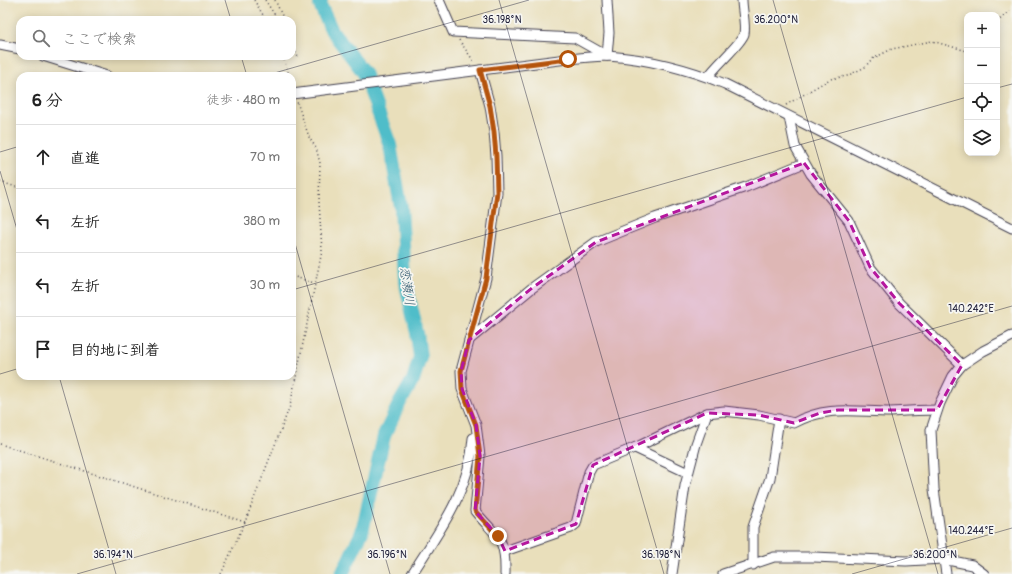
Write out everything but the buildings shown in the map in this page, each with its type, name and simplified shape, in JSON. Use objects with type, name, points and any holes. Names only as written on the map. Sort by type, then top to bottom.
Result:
[{"type":"street","points":[[439,0],[453,32],[575,38],[607,56]]},
{"type":"street","points":[[607,0],[609,33],[607,56]]},
{"type":"street","points":[[708,77],[714,67],[744,34],[742,0]]},
{"type":"street","points":[[0,44],[16,48]]},
{"type":"street","points":[[296,94],[568,59],[607,56],[649,61],[686,69],[708,77],[1012,228]]},
{"type":"street","points":[[56,60],[94,72]]},
{"type":"street","points":[[480,70],[490,106],[494,132],[497,192],[486,278],[461,371],[462,389],[476,425],[480,456],[475,511],[498,536],[505,551],[505,574]]},
{"type":"street","points":[[789,117],[795,146],[804,163],[811,174],[849,221],[870,267],[899,303],[962,365]]},
{"type":"street","points":[[469,340],[532,288],[596,242],[656,218],[746,187],[804,163]]},
{"type":"street","points":[[946,574],[943,559],[944,550],[934,489],[931,430],[937,410],[953,376],[962,365],[983,351],[1012,336]]},
{"type":"street","points":[[505,551],[571,528],[576,524],[592,465],[635,448],[707,413],[724,412],[759,415],[794,423],[807,416],[838,410],[890,412],[937,410]]},
{"type":"street","points":[[672,574],[688,473],[707,413]]},
{"type":"street","points":[[753,565],[753,527],[770,478],[779,419]]},
{"type":"street","points":[[412,574],[452,512],[462,489],[472,451],[476,425]]},
{"type":"street","points":[[635,448],[688,473]]},
{"type":"street","points":[[723,574],[774,558],[884,558],[906,561],[943,559],[972,565],[984,574]]},
{"type":"path","points":[[254,0],[264,16]]},
{"type":"path","points":[[265,0],[275,16]]},
{"type":"path","points":[[275,0],[282,16]]},
{"type":"path","points":[[1000,19],[1012,9]]},
{"type":"path","points":[[453,32],[480,70]]},
{"type":"path","points":[[777,110],[830,79],[848,76],[865,67],[872,59],[892,48],[932,42],[964,50]]},
{"type":"path","points":[[296,53],[298,57]]},
{"type":"path","points":[[284,60],[288,72]]},
{"type":"path","points":[[296,375],[314,283],[322,252],[319,202],[320,163],[316,148],[309,137],[297,102]]},
{"type":"path","points":[[0,182],[16,187]]},
{"type":"path","points":[[296,277],[314,283]]},
{"type":"path","points":[[221,574],[246,522],[290,406],[295,380]]},
{"type":"path","points":[[0,444],[246,522]]},
{"type":"highlighted area","points":[[804,163],[849,221],[870,267],[899,303],[962,365],[937,410],[838,410],[820,413],[794,423],[759,415],[707,413],[593,465],[576,524],[505,551],[498,536],[475,511],[480,456],[476,425],[462,389],[461,371],[469,340],[532,288],[596,242]]},
{"type":"waterway","name":"恋瀬川","points":[[321,0],[320,5],[332,31],[364,73],[390,145],[401,207],[405,280],[417,333],[420,357],[413,380],[399,404],[384,436],[362,532],[342,574]]},
{"type":"route","points":[[498,536],[475,511],[480,456],[476,425],[462,389],[461,371],[486,278],[497,192],[494,132],[490,106],[480,70],[568,59]]}]
